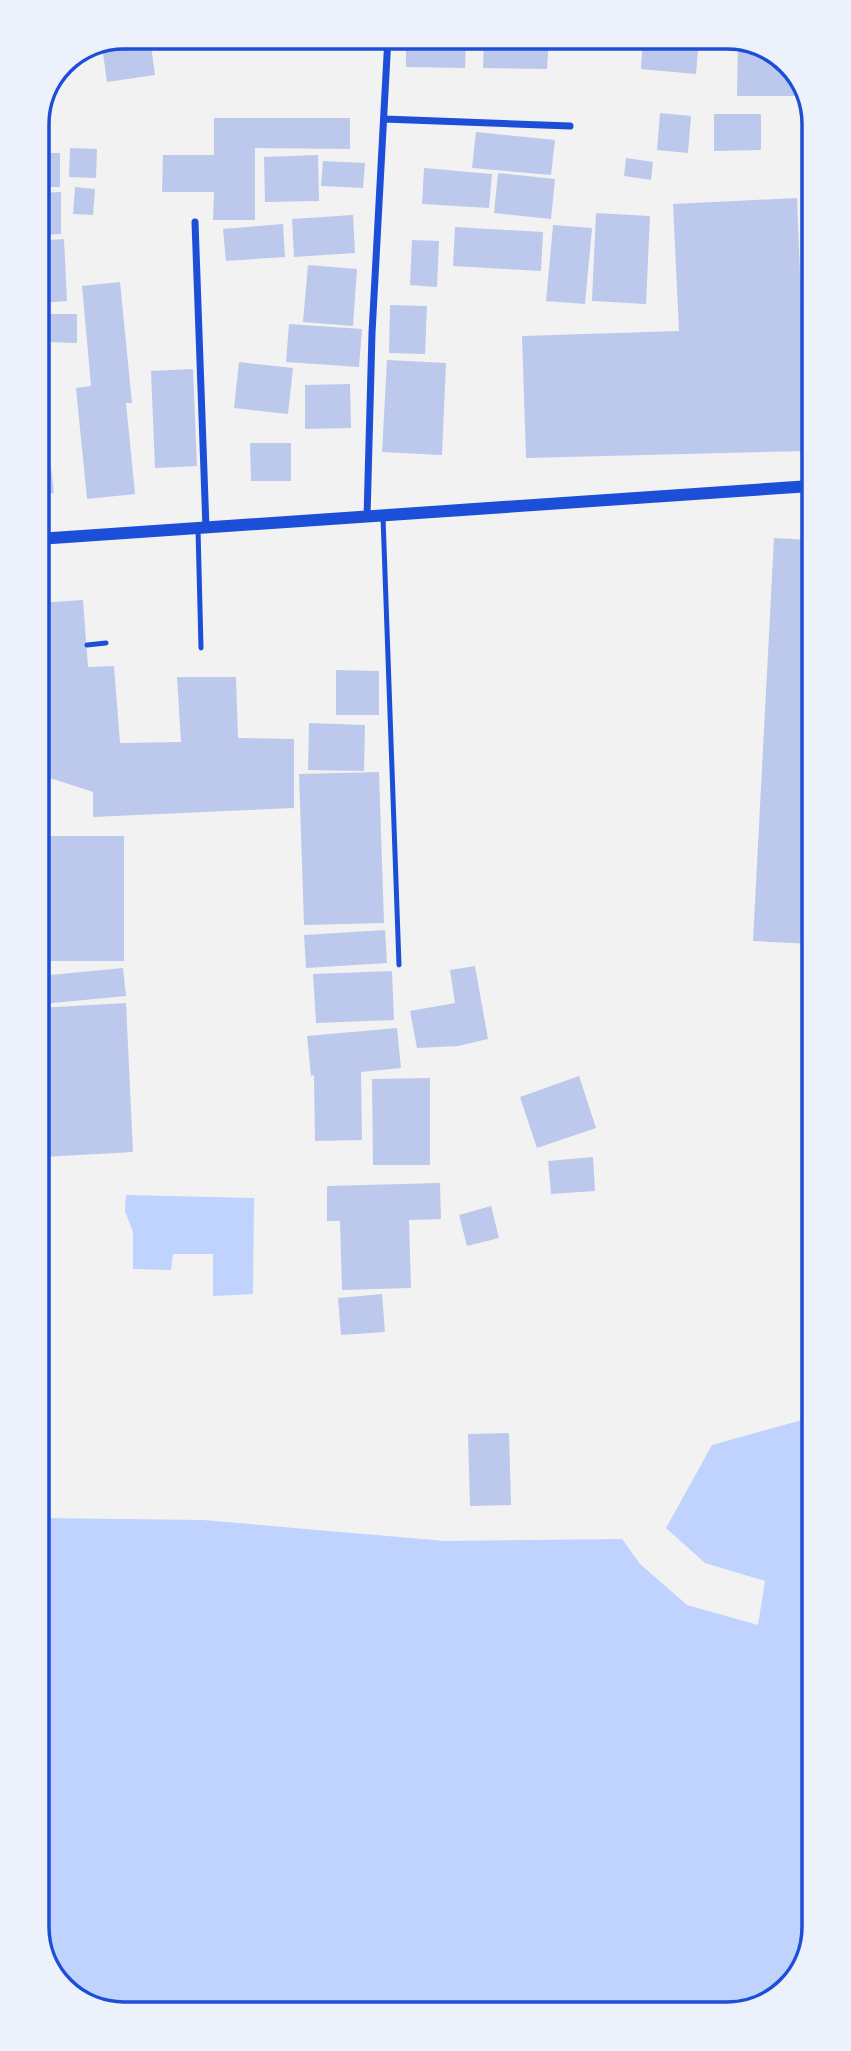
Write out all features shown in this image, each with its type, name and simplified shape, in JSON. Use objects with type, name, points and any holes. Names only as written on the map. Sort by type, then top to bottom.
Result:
[{"type":"street","points":[[368,518],[372,333],[387,49]]},
{"type":"street","points":[[384,119],[570,126]]},
{"type":"street","points":[[195,222],[202,528]]},
{"type":"street","points":[[49,538],[802,487]]},
{"type":"lane","points":[[383,517],[399,965]]},
{"type":"lane","points":[[201,648],[202,528]]},
{"type":"lane","points":[[87,645],[106,643]]},
{"type":"water","points":[[126,1195],[254,1198],[253,1294],[213,1296],[213,1254],[173,1254],[171,1270],[133,1269],[133,1232],[125,1211]]},
{"type":"water","points":[[802,1420],[802,1927],[796,1956],[789,1969],[773,1986],[751,1998],[727,2002],[119,2002],[87,1992],[62,1969],[53,1951],[49,1927],[49,1518],[203,1520],[445,1541],[622,1539],[640,1564],[687,1605],[758,1625],[765,1581],[705,1563],[666,1528],[712,1445]]},
{"type":"building","points":[[151,49],[155,75],[107,82],[103,52]]},
{"type":"building","points":[[406,49],[466,49],[465,68],[406,67]]},
{"type":"building","points":[[484,49],[548,49],[547,69],[483,68]]},
{"type":"building","points":[[642,49],[698,49],[696,74],[641,69]]},
{"type":"building","points":[[738,50],[751,53],[773,65],[786,78],[796,96],[737,96]]},
{"type":"building","points":[[660,113],[691,116],[688,153],[657,150]]},
{"type":"building","points":[[714,114],[761,114],[761,150],[714,151]]},
{"type":"building","points":[[214,118],[350,118],[350,149],[255,148],[255,220],[213,220],[214,192],[162,192],[163,155],[214,155]]},
{"type":"building","points":[[476,132],[555,140],[551,175],[472,168]]},
{"type":"building","points":[[70,148],[97,149],[96,178],[69,177]]},
{"type":"building","points":[[49,153],[60,153],[60,187],[49,187]]},
{"type":"building","points":[[318,155],[319,201],[265,202],[264,157]]},
{"type":"building","points":[[626,158],[653,162],[651,180],[624,176]]},
{"type":"building","points":[[323,161],[365,163],[363,188],[321,186]]},
{"type":"building","points":[[424,168],[492,174],[489,208],[422,204]]},
{"type":"building","points":[[498,173],[555,179],[551,219],[494,213]]},
{"type":"building","points":[[75,187],[95,189],[93,215],[73,214]]},
{"type":"building","points":[[49,192],[61,192],[61,234],[49,234]]},
{"type":"building","points":[[797,198],[802,324],[802,451],[526,458],[522,336],[679,331],[673,204]]},
{"type":"building","points":[[596,213],[650,216],[646,304],[592,301]]},
{"type":"building","points":[[353,215],[355,253],[294,257],[292,219]]},
{"type":"building","points":[[283,224],[285,257],[226,261],[223,229]]},
{"type":"building","points":[[553,225],[592,228],[585,304],[546,301]]},
{"type":"building","points":[[455,227],[543,232],[541,271],[453,266]]},
{"type":"building","points":[[64,239],[67,301],[49,302],[49,240]]},
{"type":"building","points":[[412,240],[439,241],[437,287],[410,285]]},
{"type":"building","points":[[308,265],[357,269],[353,326],[303,322]]},
{"type":"building","points":[[120,282],[132,403],[126,403],[135,494],[87,499],[76,388],[91,386],[82,286]]},
{"type":"building","points":[[390,305],[427,306],[425,354],[389,353]]},
{"type":"building","points":[[49,314],[77,314],[77,343],[49,342]]},
{"type":"building","points":[[289,324],[362,329],[359,367],[286,362]]},
{"type":"building","points":[[387,360],[446,363],[442,455],[382,452]]},
{"type":"building","points":[[239,362],[293,368],[288,414],[234,408]]},
{"type":"building","points":[[193,369],[197,466],[155,468],[151,371]]},
{"type":"building","points":[[350,384],[351,428],[305,429],[305,385]]},
{"type":"building","points":[[250,443],[291,443],[291,481],[251,481]]},
{"type":"building","points":[[49,450],[54,493],[49,494]]},
{"type":"building","points":[[774,538],[802,540],[802,943],[753,941]]},
{"type":"building","points":[[83,600],[88,667],[114,666],[120,743],[181,742],[177,677],[236,677],[238,738],[294,739],[294,808],[93,817],[93,792],[49,778],[49,602]]},
{"type":"building","points":[[336,670],[379,671],[379,715],[336,715]]},
{"type":"building","points":[[309,723],[365,725],[364,771],[308,770]]},
{"type":"building","points":[[379,772],[384,923],[304,925],[299,774]]},
{"type":"building","points":[[50,836],[124,836],[124,961],[50,961]]},
{"type":"building","points":[[385,930],[387,963],[306,968],[304,935]]},
{"type":"building","points":[[475,966],[488,1039],[458,1046],[417,1048],[410,1011],[455,1003],[450,970]]},
{"type":"building","points":[[123,968],[126,996],[49,1003],[49,975]]},
{"type":"building","points":[[392,971],[394,1020],[316,1023],[313,974]]},
{"type":"building","points":[[126,1003],[133,1152],[49,1157],[49,1007]]},
{"type":"building","points":[[397,1028],[401,1068],[361,1072],[362,1140],[315,1141],[314,1075],[311,1076],[307,1036]]},
{"type":"building","points":[[579,1076],[596,1128],[537,1148],[520,1097]]},
{"type":"building","points":[[430,1078],[430,1165],[373,1165],[372,1079]]},
{"type":"building","points":[[593,1157],[595,1191],[551,1194],[548,1161]]},
{"type":"building","points":[[440,1183],[441,1219],[409,1220],[411,1288],[342,1290],[340,1221],[327,1221],[327,1186]]},
{"type":"building","points":[[491,1206],[499,1238],[467,1246],[459,1215]]},
{"type":"building","points":[[382,1294],[385,1332],[341,1335],[338,1298]]},
{"type":"building","points":[[509,1433],[511,1505],[470,1506],[468,1434]]}]
